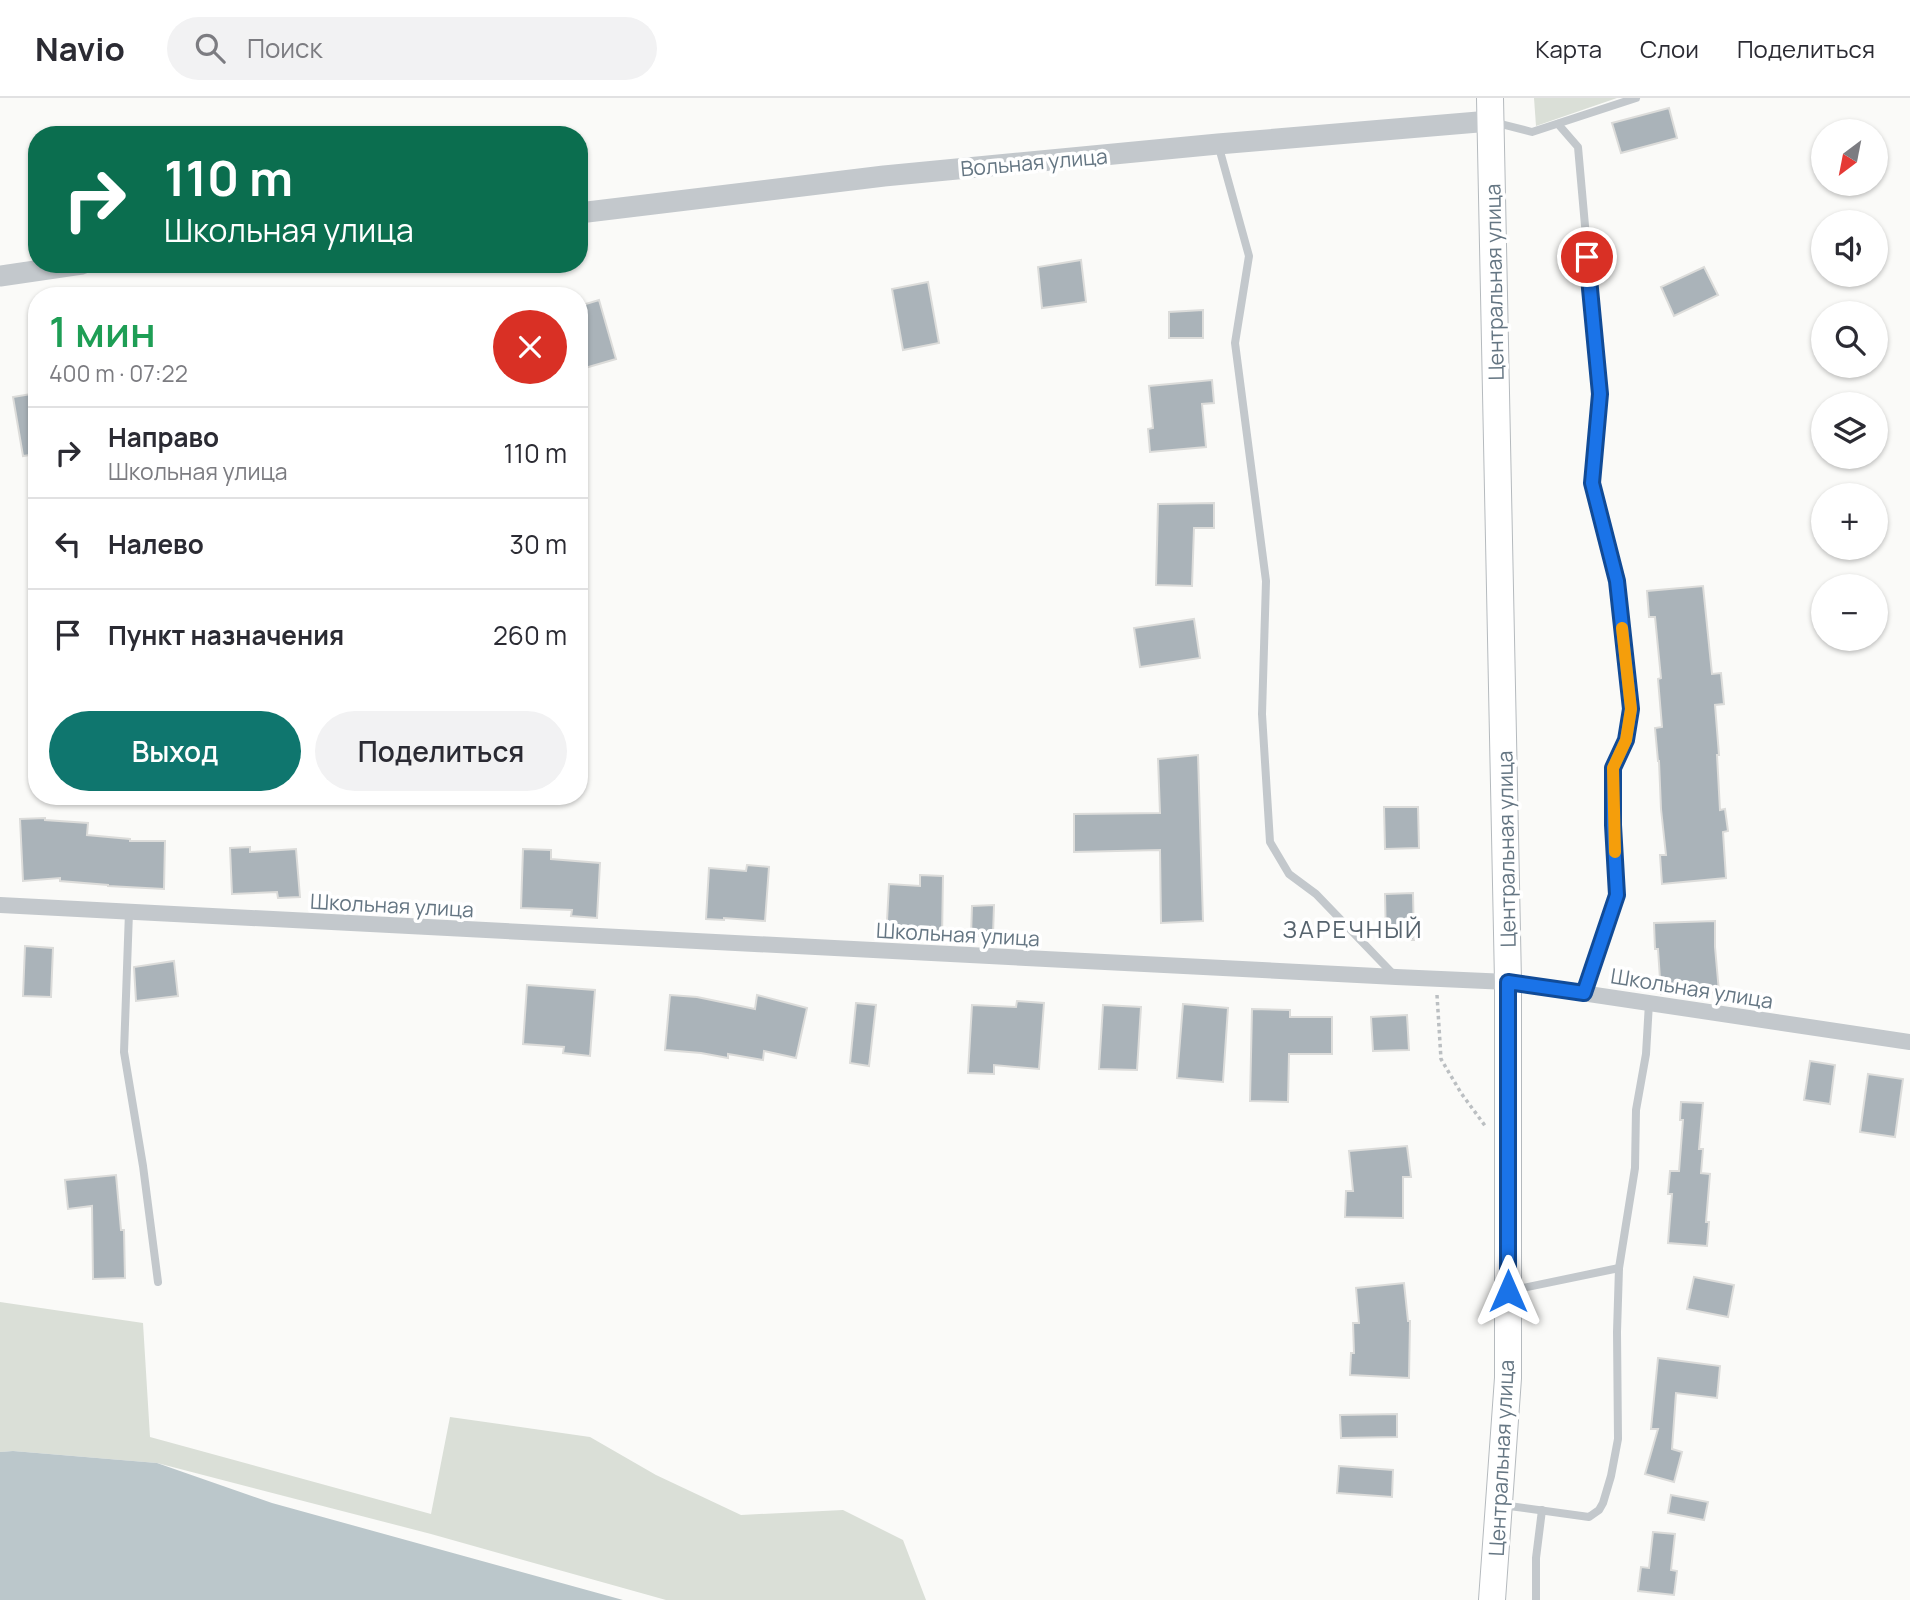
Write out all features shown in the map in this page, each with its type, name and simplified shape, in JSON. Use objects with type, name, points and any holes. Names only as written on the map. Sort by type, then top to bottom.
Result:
[{"type":"main road","name":"Центральная улица","points":[[1490,110],[1508,982],[1508,1377],[1492,1600]]},
{"type":"street","name":"Вольная улица","points":[[588,212],[884,176],[1218,144],[1490,110]]},
{"type":"street","points":[[0,276],[28,272]]},
{"type":"street","name":"Школьная улица","points":[[0,905],[1508,982],[1910,1042]]},
{"type":"lane","points":[[1490,110],[1532,132],[1636,98]]},
{"type":"lane","points":[[1558,124],[1578,146],[1600,394],[1592,483],[1617,581],[1631,709],[1626,740],[1613,768],[1617,895],[1584,993]]},
{"type":"lane","points":[[1218,144],[1250,256],[1235,343],[1266,581],[1262,714],[1270,842],[1289,874],[1316,894],[1396,978]]},
{"type":"lane","points":[[129,912],[124,1052],[143,1166],[158,1282]]},
{"type":"lane","points":[[1499,1504],[1590,1517],[1603,1503],[1618,1439],[1619,1268],[1635,1160],[1636,1110],[1647,1045],[1649,1003]]},
{"type":"lane","points":[[1508,1291],[1619,1268]]},
{"type":"lane","points":[[1536,1600],[1536,1558],[1542,1510]]},
{"type":"path","points":[[1436,979],[1441,1059],[1461,1093],[1490,1132]]},
{"type":"shaded area","points":[[1534,98],[1617,98],[1536,126]]},
{"type":"shaded area","points":[[0,1302],[143,1323],[150,1437],[431,1514],[450,1417],[590,1437],[656,1475],[741,1515],[843,1510],[903,1540],[926,1600],[666,1600],[431,1534],[157,1463],[0,1452]]},
{"type":"shaded area","points":[[0,1452],[157,1463],[272,1503],[623,1600],[0,1600]]},
{"type":"building","points":[[1669,108],[1677,138],[1621,153],[1612,123]]},
{"type":"building","points":[[1081,260],[1086,302],[1042,308],[1038,267]]},
{"type":"building","points":[[1704,267],[1718,295],[1674,316],[1661,287]]},
{"type":"building","points":[[928,282],[939,343],[903,350],[892,289]]},
{"type":"building","points":[[599,300],[616,359],[588,367],[588,303]]},
{"type":"building","points":[[1203,310],[1203,338],[1169,338],[1169,312]]},
{"type":"building","points":[[1212,380],[1214,403],[1202,404],[1206,447],[1150,452],[1148,429],[1153,428],[1149,386]]},
{"type":"building","points":[[28,394],[28,455],[23,456],[13,397]]},
{"type":"building","points":[[1214,503],[1214,528],[1194,528],[1192,586],[1156,585],[1158,504]]},
{"type":"building","points":[[1703,586],[1712,674],[1721,673],[1724,704],[1715,705],[1720,810],[1725,809],[1728,831],[1723,832],[1726,878],[1662,884],[1660,855],[1666,855],[1655,728],[1662,727],[1658,679],[1661,678],[1655,617],[1649,617],[1647,591]]},
{"type":"building","points":[[1194,619],[1200,658],[1140,667],[1134,628]]},
{"type":"building","points":[[1198,755],[1203,921],[1161,923],[1160,850],[1074,852],[1074,814],[1160,813],[1158,759]]},
{"type":"building","points":[[1384,807],[1418,807],[1419,848],[1385,849]]},
{"type":"building","points":[[45,818],[88,823],[87,835],[130,841],[165,841],[164,889],[60,881],[60,878],[23,881],[20,819]]},
{"type":"building","points":[[250,847],[250,852],[296,849],[300,897],[278,898],[277,892],[232,894],[230,848]]},
{"type":"building","points":[[523,849],[551,850],[551,859],[600,863],[597,918],[571,916],[572,910],[521,908]]},
{"type":"building","points":[[747,865],[769,867],[765,921],[706,919],[709,868],[746,871]]},
{"type":"building","points":[[920,875],[943,876],[942,939],[886,939],[889,884],[920,886]]},
{"type":"building","points":[[1413,893],[1414,940],[1386,940],[1385,894]]},
{"type":"building","points":[[994,905],[993,935],[971,936],[972,906]]},
{"type":"building","points":[[1715,921],[1719,992],[1661,994],[1654,923]]},
{"type":"building","points":[[25,946],[53,948],[51,997],[23,996]]},
{"type":"building","points":[[174,961],[178,996],[136,1001],[134,967]]},
{"type":"building","points":[[527,985],[595,990],[590,1056],[563,1053],[564,1047],[523,1044]]},
{"type":"building","points":[[670,995],[697,997],[755,1009],[757,995],[807,1008],[796,1058],[764,1051],[763,1060],[728,1054],[728,1058],[665,1050]]},
{"type":"building","points":[[1017,1001],[1044,1003],[1039,1069],[994,1065],[994,1074],[968,1073],[972,1005],[1016,1007]]},
{"type":"building","points":[[856,1003],[876,1005],[869,1066],[850,1063]]},
{"type":"building","points":[[1183,1004],[1228,1008],[1223,1082],[1177,1078]]},
{"type":"building","points":[[1103,1005],[1141,1007],[1137,1070],[1099,1069]]},
{"type":"building","points":[[1252,1009],[1290,1010],[1290,1017],[1332,1017],[1332,1054],[1289,1054],[1288,1102],[1250,1101]]},
{"type":"building","points":[[1407,1015],[1409,1050],[1373,1051],[1371,1017]]},
{"type":"building","points":[[1810,1061],[1835,1065],[1830,1104],[1804,1100]]},
{"type":"building","points":[[1868,1074],[1903,1079],[1895,1137],[1860,1132]]},
{"type":"building","points":[[1681,1102],[1703,1103],[1699,1149],[1703,1149],[1701,1173],[1710,1174],[1707,1246],[1668,1243],[1672,1194],[1668,1194],[1670,1171],[1679,1171],[1683,1120],[1680,1120]]},
{"type":"building","points":[[1407,1146],[1411,1177],[1403,1177],[1403,1218],[1345,1217],[1346,1191],[1353,1191],[1349,1151]]},
{"type":"building","points":[[116,1175],[121,1230],[124,1230],[125,1278],[93,1279],[92,1206],[68,1209],[65,1180]]},
{"type":"building","points":[[1694,1277],[1734,1285],[1728,1317],[1687,1309]]},
{"type":"building","points":[[1404,1283],[1410,1321],[1409,1378],[1350,1375],[1351,1353],[1354,1353],[1353,1323],[1359,1323],[1356,1288]]},
{"type":"building","points":[[1658,1358],[1720,1366],[1717,1398],[1676,1393],[1672,1449],[1682,1452],[1674,1482],[1645,1474],[1658,1429],[1651,1429]]},
{"type":"building","points":[[1397,1414],[1397,1437],[1341,1438],[1340,1415]]},
{"type":"building","points":[[1339,1466],[1393,1470],[1392,1497],[1337,1493]]},
{"type":"building","points":[[1671,1495],[1708,1502],[1704,1520],[1668,1513]]},
{"type":"building","points":[[1653,1532],[1675,1534],[1671,1570],[1677,1571],[1674,1595],[1638,1591],[1641,1567],[1649,1568]]},
{"type":"slow traffic","points":[[1615,852],[1613,768],[1626,740],[1631,709],[1622,628]]},
{"type":"district","name":"ЗАРЕЧНЫЙ","points":[[1353,928]]},
{"type":"route","points":[[1508,1291],[1508,982],[1584,993],[1617,895],[1613,768],[1626,740],[1631,709],[1617,581],[1592,483],[1600,394],[1587,257]]}]
